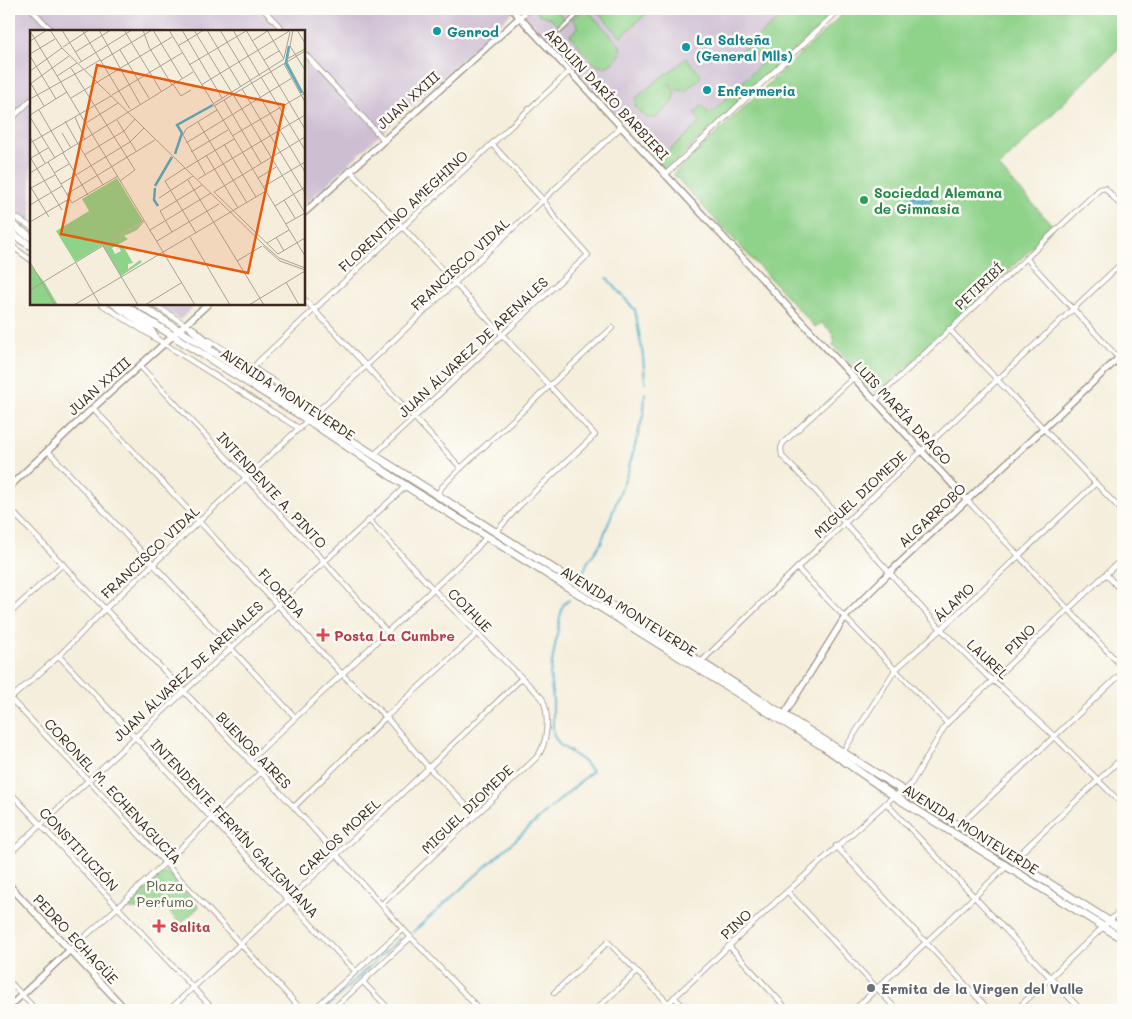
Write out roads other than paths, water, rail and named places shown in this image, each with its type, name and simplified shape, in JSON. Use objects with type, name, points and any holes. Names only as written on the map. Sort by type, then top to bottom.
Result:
[{"type":"main road","points":[[9,223],[30,236]]},
{"type":"main road","points":[[9,232],[30,245]]},
{"type":"main road","points":[[115,305],[150,329],[155,337]]},
{"type":"main road","name":"AVENIDA MONTEVERDE","points":[[124,305],[308,420],[406,486],[824,747],[894,796],[1123,939]]},
{"type":"main road","name":"AVENIDA MONTEVERDE","points":[[140,305],[186,328],[237,367],[317,414],[374,455],[702,661],[1123,930]]},
{"type":"main road","points":[[186,328],[233,360],[237,367]]},
{"type":"street","points":[[31,9],[51,30]]},
{"type":"street","points":[[263,9],[283,30]]},
{"type":"street","name":"ARDUIN DARÍO BARBIERI","points":[[512,9],[664,175]]},
{"type":"street","name":"JUAN XXIII","points":[[305,212],[530,9]]},
{"type":"street","points":[[560,31],[583,9]]},
{"type":"street","points":[[664,175],[840,9]]},
{"type":"street","points":[[305,53],[384,139]]},
{"type":"street","name":"FLORENTINO AMEGHINO","points":[[253,368],[402,226],[569,72]]},
{"type":"street","points":[[9,121],[30,101]]},
{"type":"street","name":"FRANCISCO VIDAL","points":[[317,414],[620,127]]},
{"type":"street","points":[[492,144],[544,201]]},
{"type":"street","points":[[350,170],[595,435],[519,506],[496,532]]},
{"type":"street","name":"LUIS MARÍA DRAGO","points":[[664,175],[1020,555],[1123,668]]},
{"type":"street","name":"PETIRIBÍ","points":[[874,401],[1100,189],[1105,188],[1123,208]]},
{"type":"street","name":"JUAN ÁLVAREZ DE ARENALES","points":[[374,455],[588,255],[556,219],[544,201]]},
{"type":"street","points":[[9,212],[30,226]]},
{"type":"street","points":[[9,244],[30,259]]},
{"type":"street","points":[[1026,258],[1122,358]]},
{"type":"street","name":"MIGUEL DIOMEDE","points":[[702,661],[844,524],[1123,262]]},
{"type":"street","points":[[305,300],[461,468]]},
{"type":"street","name":"AVENIDA MONTEVERDE","points":[[103,305],[300,429]]},
{"type":"street","points":[[153,305],[186,328],[253,368],[317,414]]},
{"type":"street","name":"JUAN XXIII","points":[[9,488],[164,343],[186,328],[207,305]]},
{"type":"street","points":[[437,494],[461,468],[612,328]]},
{"type":"street","points":[[949,330],[1123,512]]},
{"type":"street","name":"ALGARROBO","points":[[784,715],[844,617],[967,500],[1122,358]]},
{"type":"street","name":"INTENDENTE A. PINTO","points":[[140,366],[324,561],[387,632]]},
{"type":"street","name":"LAUREL","points":[[853,378],[783,442],[780,452],[782,456],[942,630],[993,681],[1054,736],[1123,805]]},
{"type":"street","name":"FLORIDA","points":[[93,408],[342,674],[386,717],[429,768],[476,815]]},
{"type":"street","name":"FRANCISCO VIDAL","points":[[9,699],[59,656],[106,608],[308,420]]},
{"type":"street","points":[[48,451],[295,717]]},
{"type":"street","name":"ÁLAMO","points":[[844,752],[895,670],[942,630],[1096,483]]},
{"type":"street","name":"JUAN ÁLVAREZ DE ARENALES","points":[[9,854],[134,736],[406,486]]},
{"type":"street","name":"BUENOS AIRES","points":[[9,508],[294,807],[403,929],[480,1010]]},
{"type":"street","points":[[9,524],[17,516]]},
{"type":"street","name":"COIHUE","points":[[369,520],[433,589],[542,698],[546,706],[547,719]]},
{"type":"street","points":[[249,761],[477,548],[487,536]]},
{"type":"street","name":"PINO","points":[[661,1010],[836,846],[894,796],[905,790],[911,784],[947,723],[1123,558]]},
{"type":"street","points":[[9,614],[63,564]]},
{"type":"street","points":[[798,568],[947,723]]},
{"type":"street","points":[[1106,574],[1123,593]]},
{"type":"street","points":[[294,807],[386,717],[478,633]]},
{"type":"street","name":"INTENDENTE FERMÍN GALIGNIANA","points":[[59,656],[355,971]]},
{"type":"street","points":[[960,825],[1123,672]]},
{"type":"street","name":"CARLOS MOREL","points":[[169,1010],[429,768],[522,678]]},
{"type":"street","name":"CORONEL M. ECHENAGUCÍA","points":[[9,699],[88,780],[302,1010]]},
{"type":"street","name":"MIGUEL DIOMEDE","points":[[382,904],[540,755],[547,719]]},
{"type":"street","points":[[1014,860],[1123,757]]},
{"type":"street","points":[[9,1007],[260,773]]},
{"type":"street","name":"CONSTITUCIÓN","points":[[9,791],[214,1010]]},
{"type":"street","points":[[886,803],[1081,1010]]},
{"type":"street","points":[[836,846],[989,1010]]},
{"type":"street","points":[[854,1010],[1007,866]]},
{"type":"street","name":"PEDRO ECHAGÜE","points":[[9,884],[126,1010]]},
{"type":"street","points":[[788,892],[897,1010]]},
{"type":"street","points":[[1016,1010],[1123,908]]},
{"type":"street","points":[[314,1010],[403,929]]},
{"type":"street","points":[[332,1010],[411,937]]},
{"type":"street","points":[[554,993],[608,942],[668,1003]]},
{"type":"street","points":[[729,946],[788,1010]]},
{"type":"street","points":[[595,1010],[637,972]]},
{"type":"street","points":[[9,981],[36,1010]]},
{"type":"street","points":[[363,982],[390,1010]]},
{"type":"street","points":[[674,997],[687,1010]]},
{"type":"water","points":[[923,185],[934,197],[921,211],[909,198]]},
{"type":"waterway","points":[[607,278],[635,310],[643,356],[645,382]]},
{"type":"waterway","points":[[581,579],[587,563],[601,543],[628,471],[644,412],[645,393]]},
{"type":"waterway","points":[[413,932],[592,771],[583,761],[559,744],[554,736],[553,729],[553,700],[550,675],[563,605],[569,600]]},
{"type":"waterway","points":[[323,1010],[399,939]]},
{"type":"place","name":"Genrod","points":[[437,31]]},
{"type":"place","name":"La Salteña (General Mlls)","points":[[686,47]]},
{"type":"place","name":"Enfermeria","points":[[707,90]]},
{"type":"place","name":"Sociedad Alemana de Gimnasia","points":[[864,200]]},
{"type":"place","name":"Posta La Cumbre","points":[[323,635]]},
{"type":"place","name":"Salita","points":[[159,926]]},
{"type":"place","name":"Ermita de la Virgen del Valle","points":[[871,988]]},
{"type":"park label","name":"Plaza Perfumo","points":[[165,894]]}]
